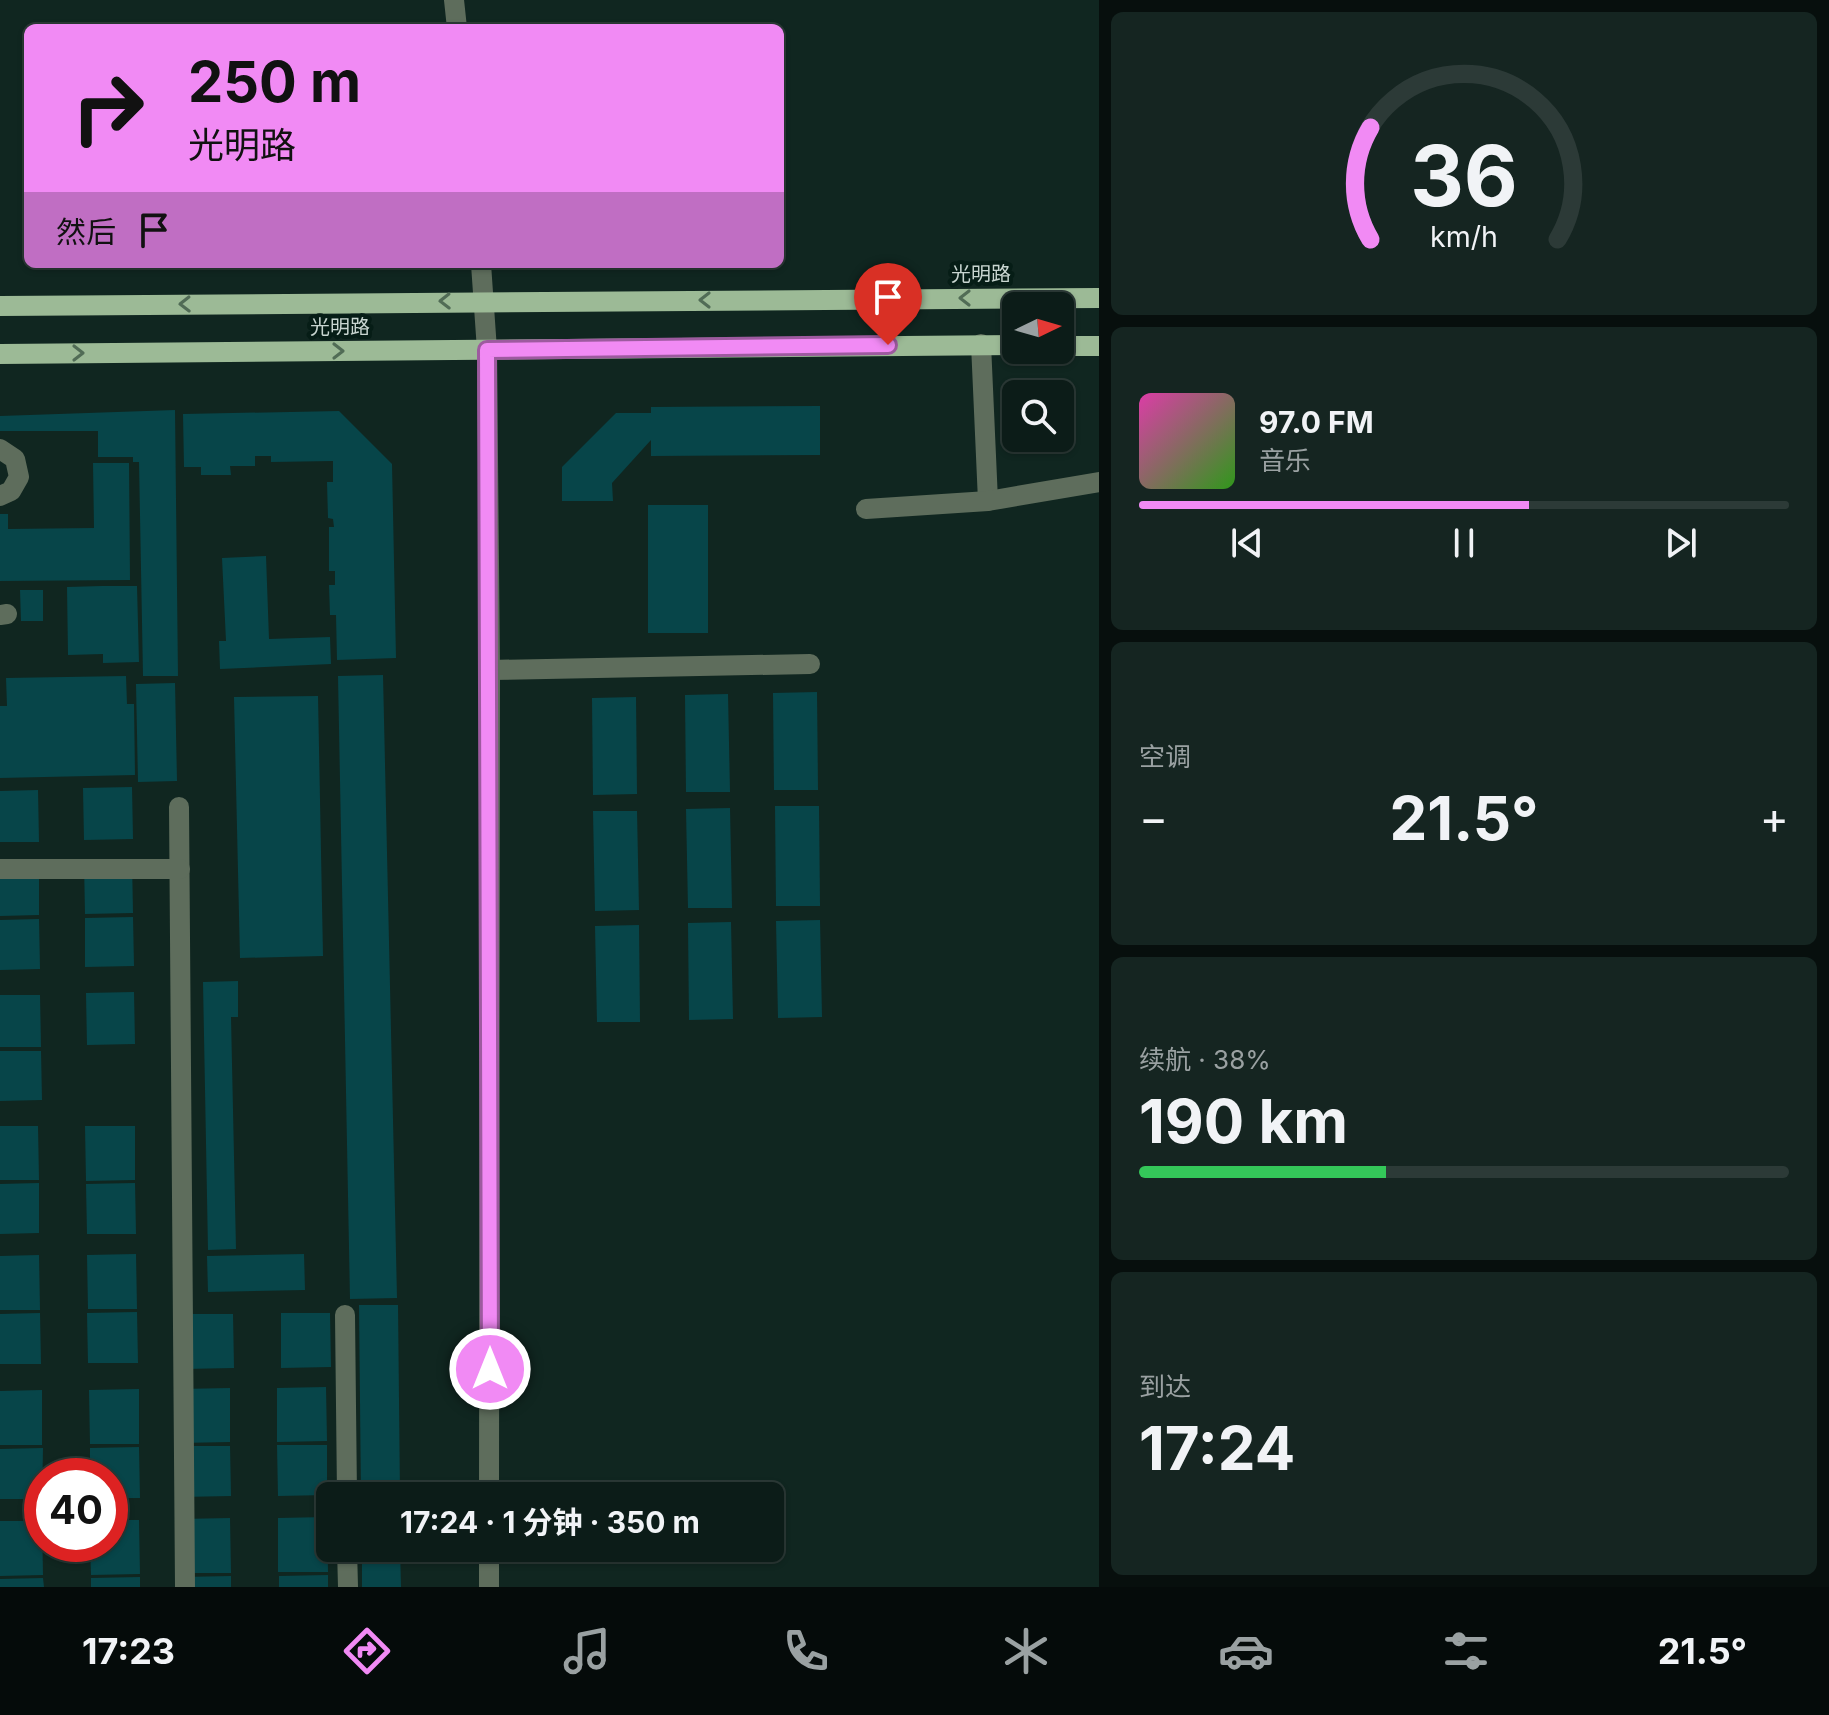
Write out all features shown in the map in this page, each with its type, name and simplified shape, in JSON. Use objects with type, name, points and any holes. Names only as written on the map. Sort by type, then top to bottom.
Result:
[{"type":"main road","name":"光明路","points":[[0,306],[1099,298]]},
{"type":"main road","name":"光明路","points":[[0,354],[1002,345]]},
{"type":"main road","points":[[1074,346],[1099,346]]},
{"type":"street","points":[[454,0],[457,24]]},
{"type":"street","points":[[481,268],[487,350],[490,670],[489,1482]]},
{"type":"street","points":[[981,344],[988,501]]},
{"type":"street","points":[[0,449],[15,459],[19,477],[11,491],[0,496]]},
{"type":"street","points":[[866,509],[988,501],[1099,482]]},
{"type":"street","points":[[490,670],[810,664]]},
{"type":"street","points":[[179,807],[185,1587]]},
{"type":"street","points":[[0,869],[180,869]]},
{"type":"street","points":[[345,1315],[347,1482]]},
{"type":"street","points":[[347,1562],[348,1587]]},
{"type":"street","points":[[489,1562],[489,1587]]},
{"type":"building","points":[[820,406],[820,455],[651,456],[651,440],[612,483],[613,501],[562,501],[562,467],[616,413],[651,413],[651,407]]},
{"type":"building","points":[[175,410],[178,676],[143,676],[139,462],[133,462],[133,457],[98,457],[98,431],[0,431],[0,416]]},
{"type":"building","points":[[339,411],[392,464],[396,658],[337,660],[336,615],[330,615],[329,585],[335,585],[335,571],[329,571],[329,527],[334,527],[333,519],[328,518],[327,482],[333,482],[333,461],[271,462],[271,456],[255,456],[255,466],[230,466],[231,475],[201,475],[201,467],[184,467],[183,414]]},
{"type":"building","points":[[93,463],[129,463],[130,580],[0,581],[0,514],[8,514],[8,529],[94,528]]},
{"type":"building","points":[[648,505],[708,505],[708,633],[648,633]]},
{"type":"building","points":[[266,556],[269,639],[330,637],[331,664],[220,669],[219,641],[226,641],[222,558]]},
{"type":"building","points":[[137,586],[139,662],[103,663],[103,654],[68,655],[67,587]]},
{"type":"building","points":[[20,590],[43,590],[43,621],[21,621]]},
{"type":"building","points":[[383,675],[397,1298],[350,1299],[338,676]]},
{"type":"building","points":[[126,676],[127,704],[134,704],[135,775],[0,778],[0,706],[7,706],[6,678]]},
{"type":"building","points":[[175,683],[177,781],[138,782],[136,684]]},
{"type":"building","points":[[817,692],[818,790],[774,790],[773,693]]},
{"type":"building","points":[[728,694],[730,792],[686,792],[685,695]]},
{"type":"building","points":[[318,696],[323,956],[240,958],[234,697]]},
{"type":"building","points":[[636,697],[637,794],[593,795],[592,698]]},
{"type":"building","points":[[132,787],[133,839],[84,840],[83,788]]},
{"type":"building","points":[[38,790],[39,842],[0,842],[0,791]]},
{"type":"building","points":[[775,806],[819,806],[820,906],[776,906]]},
{"type":"building","points":[[730,808],[732,908],[688,908],[686,809]]},
{"type":"building","points":[[593,811],[637,811],[639,910],[595,911]]},
{"type":"building","points":[[132,861],[133,913],[85,914],[84,862]]},
{"type":"building","points":[[39,863],[39,915],[0,916],[0,864]]},
{"type":"building","points":[[133,917],[134,966],[85,967],[85,918]]},
{"type":"building","points":[[39,919],[40,969],[0,970],[0,920]]},
{"type":"building","points":[[820,920],[822,1017],[778,1018],[776,921]]},
{"type":"building","points":[[731,922],[733,1019],[689,1020],[688,923]]},
{"type":"building","points":[[639,925],[640,1022],[597,1022],[595,926]]},
{"type":"building","points":[[238,981],[238,1017],[231,1017],[236,1249],[208,1250],[203,982]]},
{"type":"building","points":[[134,992],[135,1044],[87,1045],[86,993]]},
{"type":"building","points":[[0,995],[40,995],[41,1047],[0,1047]]},
{"type":"building","points":[[0,1051],[41,1051],[42,1100],[0,1101]]},
{"type":"building","points":[[0,1126],[38,1126],[39,1180],[0,1180]]},
{"type":"building","points":[[85,1126],[135,1126],[135,1180],[86,1181]]},
{"type":"building","points":[[39,1183],[39,1233],[0,1234],[0,1184]]},
{"type":"building","points":[[135,1183],[136,1234],[87,1234],[86,1184]]},
{"type":"building","points":[[136,1254],[137,1309],[88,1309],[87,1255]]},
{"type":"building","points":[[304,1254],[305,1290],[208,1292],[207,1256]]},
{"type":"building","points":[[39,1255],[40,1310],[0,1310],[0,1256]]},
{"type":"building","points":[[359,1305],[398,1305],[400,1482],[361,1482]]},
{"type":"building","points":[[137,1312],[138,1363],[88,1363],[87,1313]]},
{"type":"building","points":[[40,1313],[41,1364],[0,1364],[0,1314]]},
{"type":"building","points":[[281,1313],[330,1313],[331,1367],[281,1368]]},
{"type":"building","points":[[184,1314],[233,1314],[234,1368],[184,1369]]},
{"type":"building","points":[[326,1387],[327,1441],[277,1442],[277,1388]]},
{"type":"building","points":[[230,1388],[230,1442],[180,1443],[180,1389]]},
{"type":"building","points":[[139,1389],[139,1444],[90,1444],[89,1390]]},
{"type":"building","points":[[42,1390],[42,1445],[0,1445],[0,1391]]},
{"type":"building","points":[[277,1445],[327,1445],[327,1482],[316,1482],[316,1495],[278,1496]]},
{"type":"building","points":[[181,1446],[230,1446],[231,1496],[181,1497]]},
{"type":"building","points":[[139,1447],[140,1498],[128,1498],[128,1458],[90,1458],[90,1448]]},
{"type":"building","points":[[43,1448],[43,1458],[24,1458],[24,1499],[0,1499],[0,1449]]},
{"type":"building","points":[[316,1517],[316,1562],[328,1562],[328,1572],[278,1572],[278,1518]]},
{"type":"building","points":[[230,1518],[231,1573],[181,1573],[181,1519]]},
{"type":"building","points":[[128,1520],[139,1520],[140,1574],[91,1575],[91,1562],[128,1562]]},
{"type":"building","points":[[0,1521],[24,1521],[24,1562],[43,1562],[43,1575],[0,1576]]},
{"type":"building","points":[[362,1562],[400,1562],[401,1587],[362,1587]]},
{"type":"building","points":[[328,1575],[328,1587],[279,1587],[279,1576]]},
{"type":"building","points":[[231,1576],[231,1587],[182,1587],[182,1577]]},
{"type":"building","points":[[140,1577],[140,1587],[91,1587],[91,1578]]},
{"type":"building","points":[[43,1578],[44,1587],[0,1587],[0,1579]]},
{"type":"route","points":[[490,1369],[487,350],[888,345]]}]
